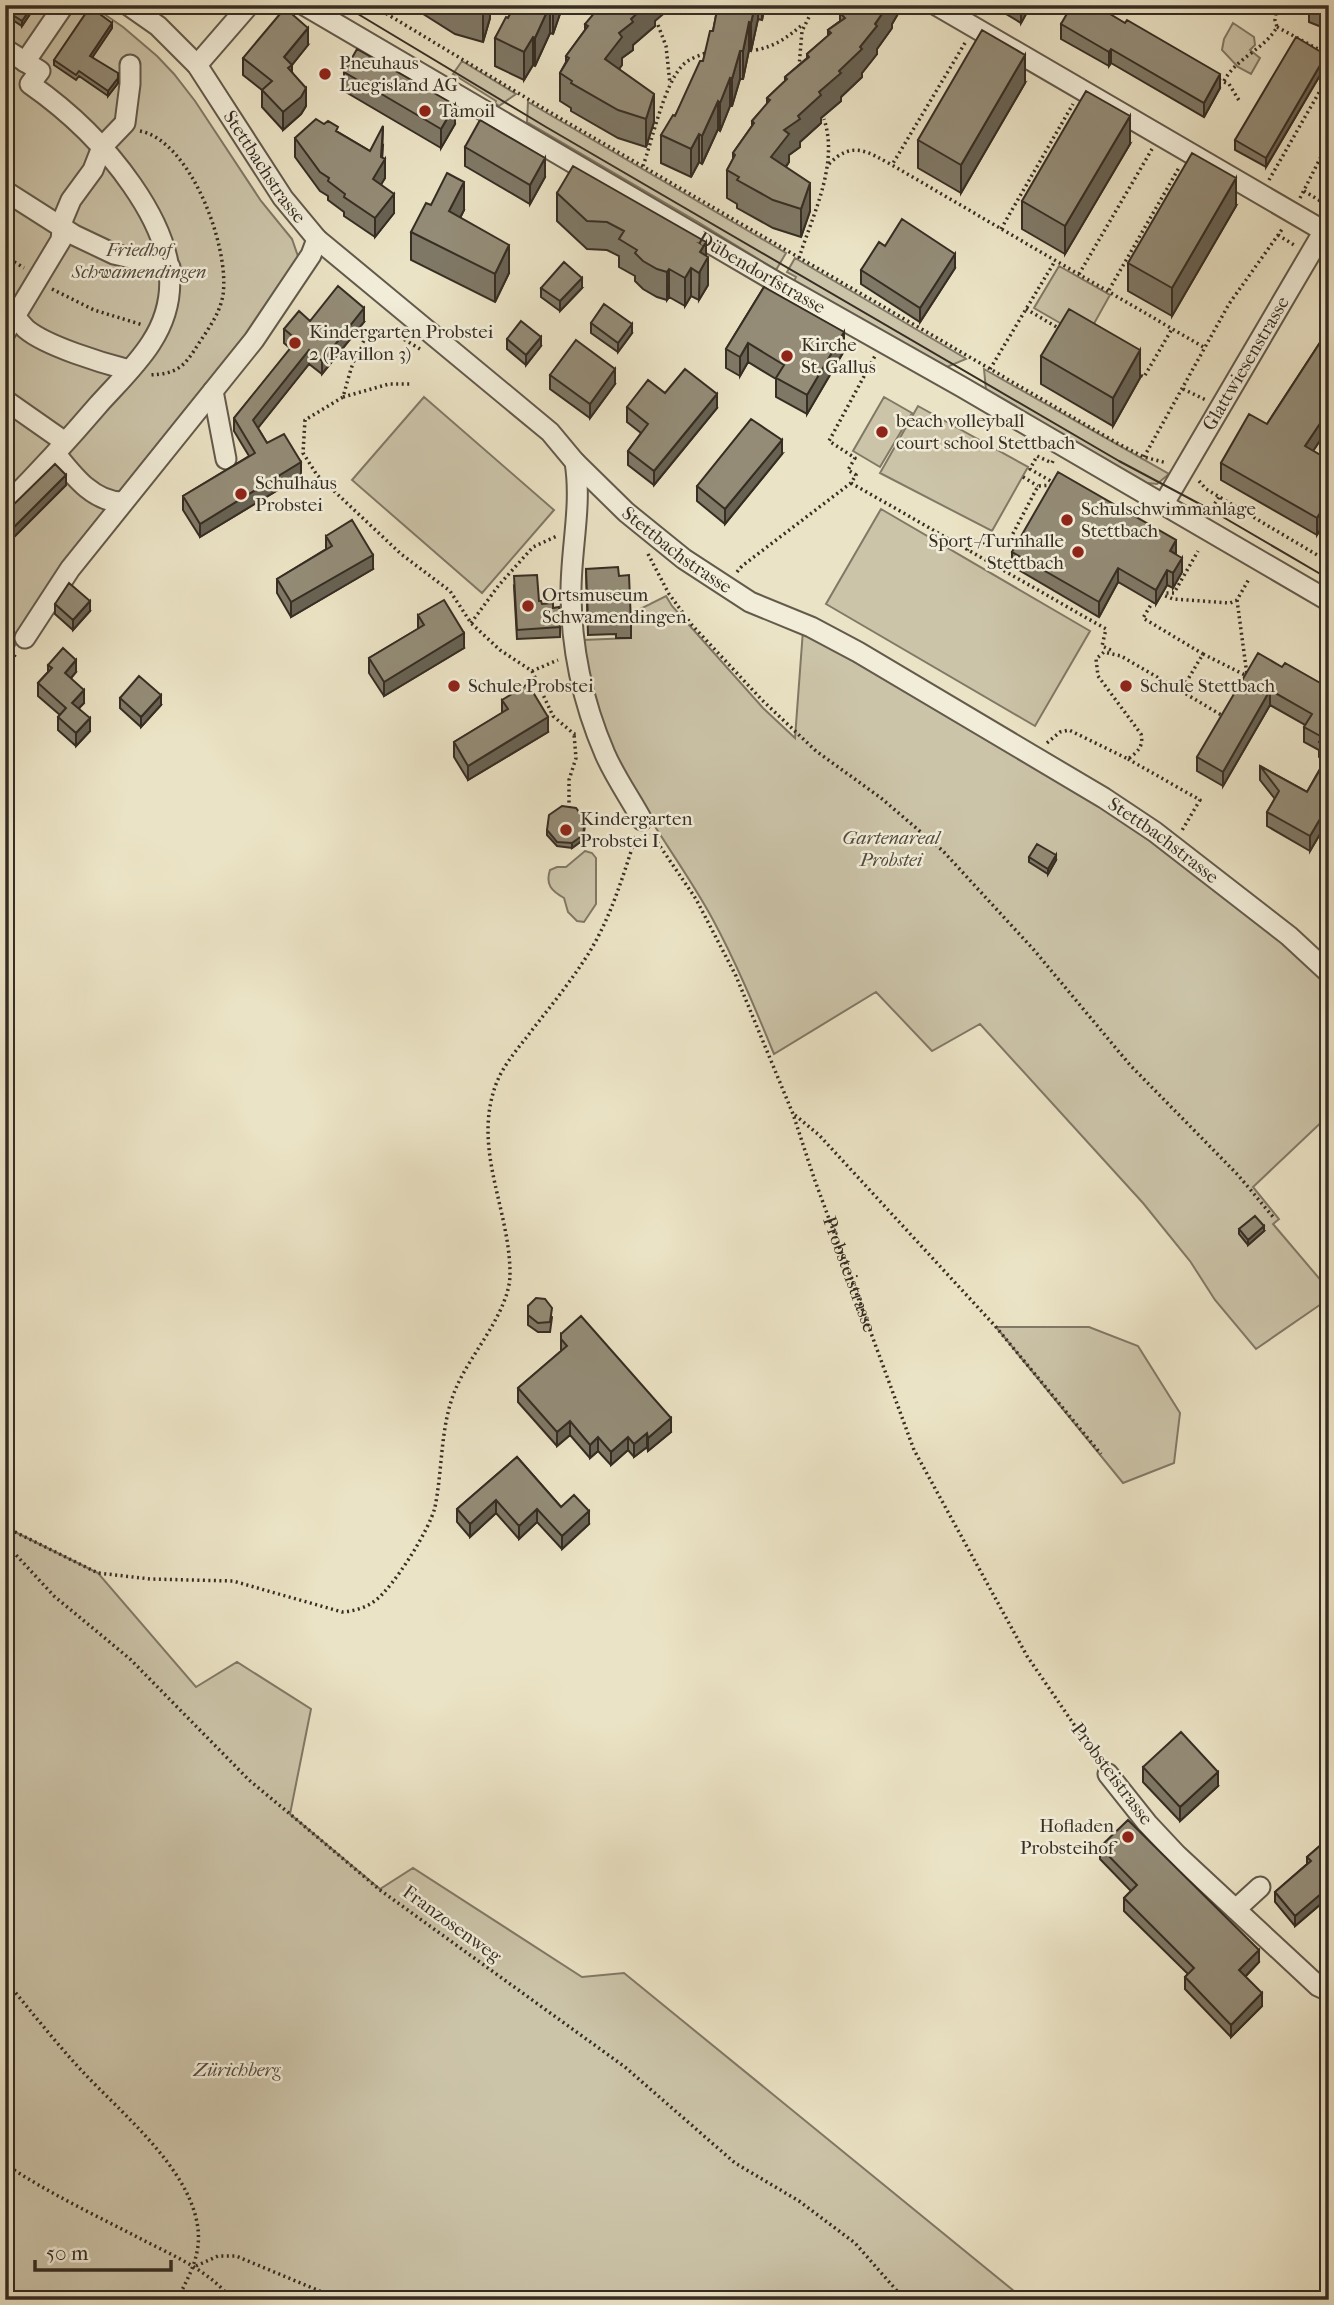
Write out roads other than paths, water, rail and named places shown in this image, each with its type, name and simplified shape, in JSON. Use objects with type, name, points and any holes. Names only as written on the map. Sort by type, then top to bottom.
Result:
[{"type":"street","points":[[25,62],[64,5]]},
{"type":"street","name":"Stettbachstrasse","points":[[128,5],[158,26],[197,65],[283,198],[317,239],[550,432],[575,462],[646,530],[724,587],[750,602],[811,627],[858,652],[1104,798],[1172,846],[1289,936],[1329,973]]},
{"type":"street","points":[[197,65],[249,5]]},
{"type":"street","name":"Dübendorfstrasse","points":[[304,5],[783,286],[1329,601]]},
{"type":"street","points":[[936,5],[1327,229]]},
{"type":"street","points":[[5,49],[40,71],[30,85],[83,127],[102,147],[146,206],[161,233],[170,267],[168,304],[151,343],[61,448],[7,501]]},
{"type":"street","points":[[5,333],[11,313],[39,277],[61,240],[63,219],[71,200],[93,170],[102,147],[121,129],[127,115],[130,65]]},
{"type":"street","points":[[5,191],[63,229],[114,254],[170,267]]},
{"type":"street","name":"Glattwiesenstrasse","points":[[1163,505],[1327,229]]},
{"type":"street","points":[[25,638],[69,569],[254,340],[311,255],[317,239]]},
{"type":"street","points":[[11,313],[27,329],[57,345],[129,370]]},
{"type":"street","points":[[213,391],[226,458]]},
{"type":"street","points":[[5,400],[61,448],[97,497],[108,502],[122,502]]},
{"type":"street","points":[[575,462],[579,482],[571,591],[576,654],[586,702],[606,756],[642,820]]},
{"type":"street","name":"Probsteistrasse","points":[[1108,1774],[1177,1855],[1318,1986],[1329,1991]]},
{"type":"street","points":[[1236,1909],[1260,1887]]},
{"type":"tram line","points":[[343,5],[546,127],[1119,461],[1211,510],[1329,579]]},
{"type":"place","name":"Pneuhaus Luegisland AG","points":[[325,74]]},
{"type":"place","name":"Tamoil","points":[[425,111]]},
{"type":"place","name":"Kindergarten Probstei 2 (Pavillon 3)","points":[[295,343]]},
{"type":"place","name":"Kirche St. Gallus","points":[[787,356]]},
{"type":"place","name":"beach volleyball court school Stettbach","points":[[882,432]]},
{"type":"place","name":"Schulhaus Probstei","points":[[241,494]]},
{"type":"place","name":"Schulschwimmanlage Stettbach","points":[[1067,520]]},
{"type":"place","name":"Sport-/Turnhalle Stettbach","points":[[1078,552]]},
{"type":"place","name":"Ortsmuseum Schwamendingen","points":[[528,606]]},
{"type":"place","name":"Schule Probstei","points":[[454,686]]},
{"type":"place","name":"Schule Stettbach","points":[[1126,686]]},
{"type":"place","name":"Kindergarten Probstei I","points":[[566,830]]},
{"type":"place","name":"Hofladen Probsteihof","points":[[1128,1837]]},
{"type":"park label","name":"Friedhof Schwamendingen","points":[[139,261]]},
{"type":"park label","name":"Gartenareal Probstei","points":[[891,849]]},
{"type":"park label","name":"Zürichberg","points":[[237,2070]]}]
